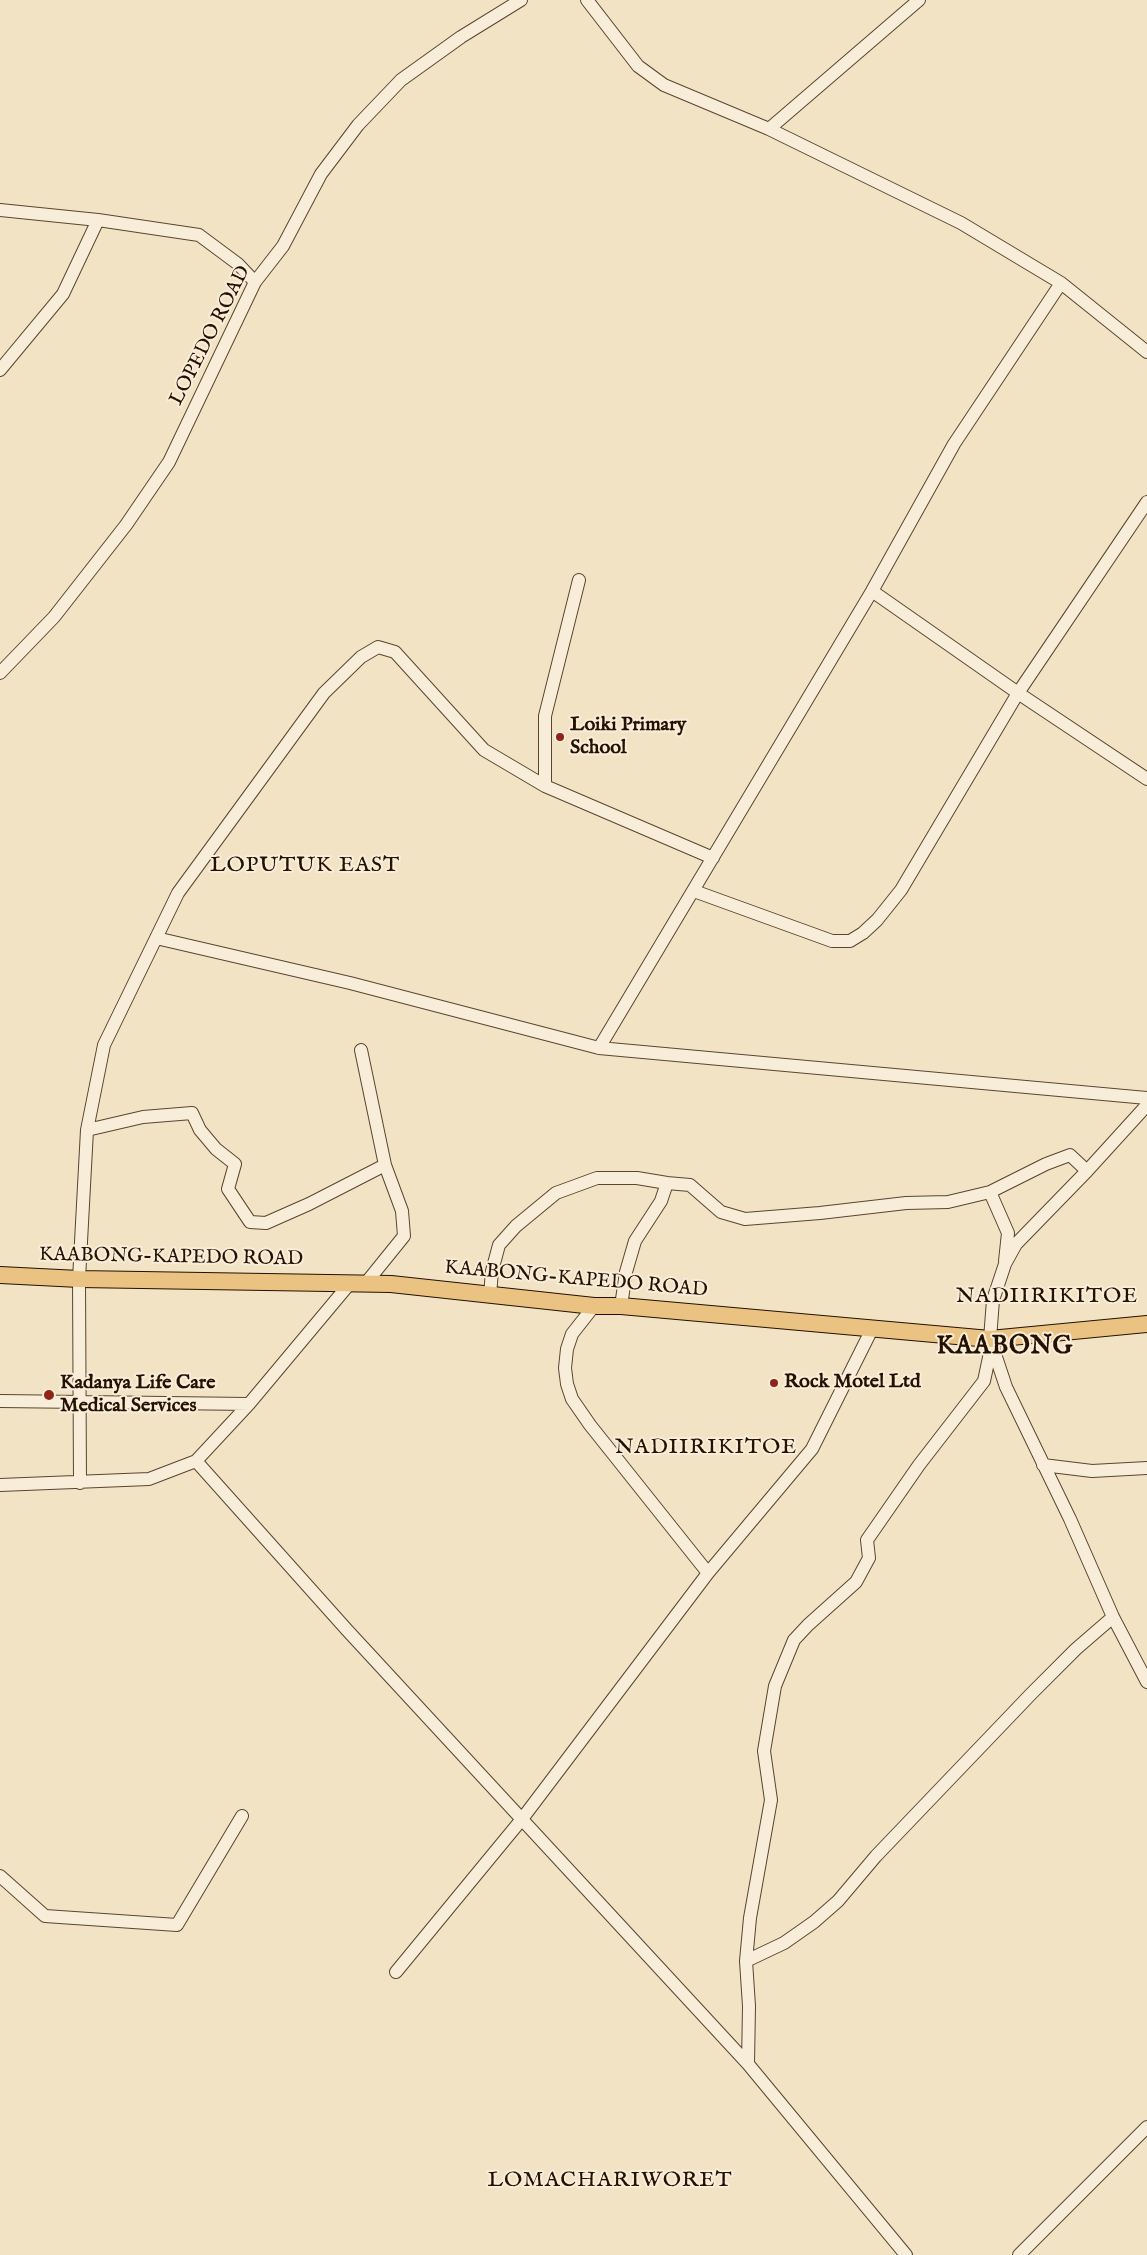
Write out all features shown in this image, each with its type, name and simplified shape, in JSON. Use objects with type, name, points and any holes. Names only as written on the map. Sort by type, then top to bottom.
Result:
[{"type":"main road","name":"KAABONG-KAPEDO ROAD","points":[[0,1275],[78,1279],[358,1282],[594,1306],[621,1306],[873,1327],[991,1343],[1147,1324]]},
{"type":"street","name":"LOPEDO ROAD","points":[[0,673],[54,616],[72,594],[126,525],[169,462],[255,282],[283,246],[322,174],[358,125],[401,80],[461,37],[521,0]]},
{"type":"street","points":[[587,0],[638,66],[664,85],[769,130],[961,223],[1061,283],[1147,352]]},
{"type":"street","points":[[769,130],[919,0]]},
{"type":"street","points":[[0,210],[98,220],[199,234],[238,264],[255,282]]},
{"type":"street","points":[[0,370],[63,294],[98,220]]},
{"type":"street","points":[[599,1048],[872,591],[954,444],[1061,283]]},
{"type":"street","points":[[694,891],[832,941],[850,941],[877,920],[901,890],[1018,694],[1147,502]]},
{"type":"street","points":[[545,786],[545,716],[579,580]]},
{"type":"street","points":[[872,591],[1018,694],[1147,779]]},
{"type":"street","points":[[80,1483],[78,1279],[87,1130],[104,1045],[178,893],[324,693],[361,657],[378,647],[394,652],[484,750],[545,786],[713,858]]},
{"type":"street","points":[[156,938],[350,983],[599,1048],[1147,1098]]},
{"type":"street","points":[[0,1485],[80,1483],[149,1478],[196,1461],[358,1282],[404,1236],[402,1211],[384,1165],[360,1050]]},
{"type":"street","points":[[748,2064],[749,2006],[746,1960],[750,1918],[771,1800],[764,1751],[775,1686],[785,1660],[794,1640],[856,1582],[869,1558],[867,1540],[919,1465],[984,1381],[991,1343],[993,1300],[1005,1264],[1016,1244],[1087,1171],[1147,1105]]},
{"type":"street","points":[[87,1130],[143,1117],[192,1113],[200,1130],[216,1149],[235,1164],[228,1189],[250,1222],[266,1223],[316,1201],[384,1165]]},
{"type":"street","points":[[490,1295],[492,1270],[499,1245],[516,1226],[556,1193],[597,1178],[636,1178],[690,1185],[721,1212],[745,1219],[906,1203],[948,1202],[990,1192],[1046,1164],[1070,1155],[1087,1171]]},
{"type":"street","points":[[621,1306],[626,1272],[635,1241],[661,1201],[667,1183]]},
{"type":"street","points":[[990,1192],[1008,1233],[1005,1264]]},
{"type":"street","points":[[594,1306],[572,1334],[567,1349],[565,1368],[567,1384],[572,1399],[585,1419],[708,1573]]},
{"type":"street","points":[[396,1972],[522,1819],[708,1573],[812,1449],[873,1327]]},
{"type":"street","points":[[991,1343],[1006,1387],[1070,1520],[1113,1617],[1147,1682]]},
{"type":"street","points":[[0,1401],[249,1404]]},
{"type":"street","points":[[196,1461],[346,1630],[748,2064],[906,2255]]},
{"type":"street","points":[[1043,1465],[1092,1471],[1147,1468]]},
{"type":"street","points":[[746,1960],[784,1943],[814,1922],[838,1901],[876,1856],[1031,1694],[1076,1649],[1113,1617]]},
{"type":"street","points":[[0,1876],[45,1916],[177,1925],[242,1816]]},
{"type":"street","points":[[1019,2255],[1147,2126]]},
{"type":"place","name":"Loiki Primary School","points":[[560,737]]},
{"type":"place","name":"Rock Motel Ltd","points":[[774,1383]]},
{"type":"place","name":"Kadanya Life Care Medical Services","points":[[49,1395]]},
{"type":"district","name":"LOPUTUK EAST","points":[[305,866]]},
{"type":"district","name":"NADIIRIKITOE","points":[[1047,1297]]},
{"type":"district","name":"KAABONG","points":[[1005,1348]]},
{"type":"district","name":"NADIIRIKITOE","points":[[706,1448]]},
{"type":"district","name":"LOMACHARIWORET","points":[[610,2181]]}]
